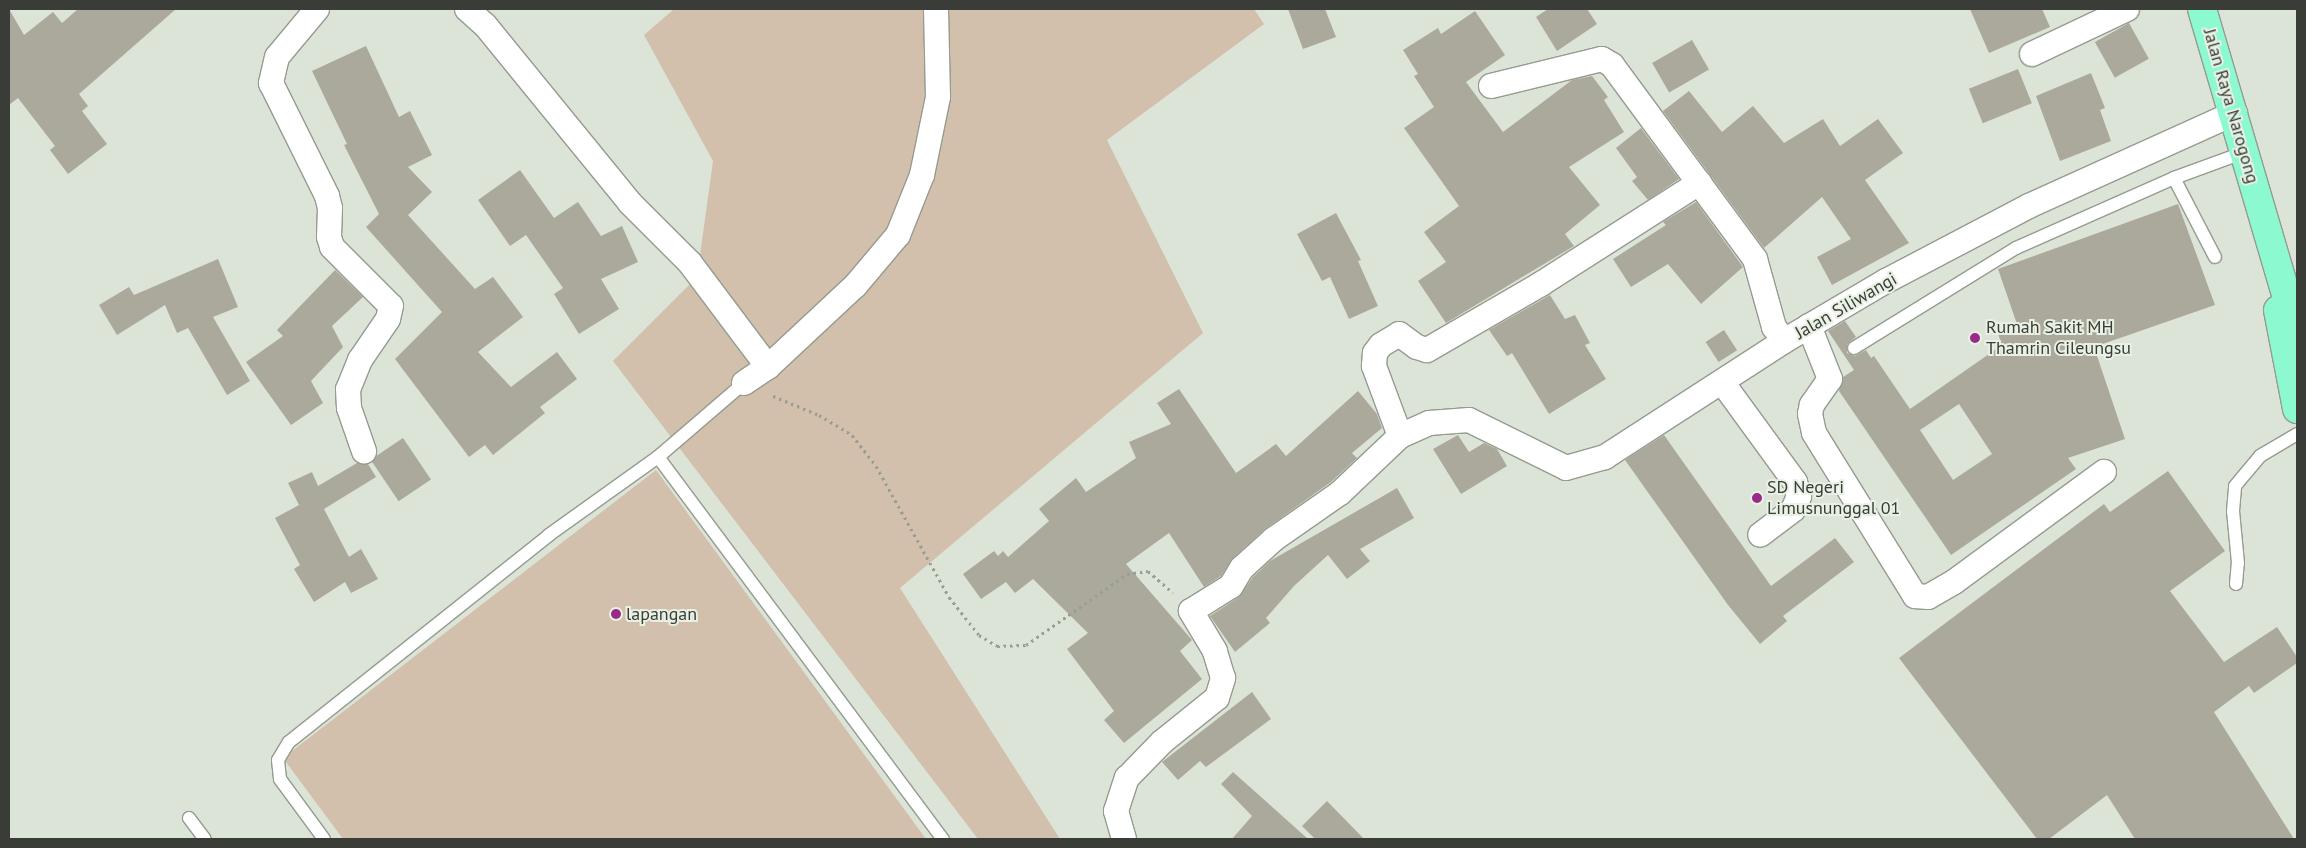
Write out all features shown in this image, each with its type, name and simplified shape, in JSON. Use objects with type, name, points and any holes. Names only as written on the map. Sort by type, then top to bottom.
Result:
[{"type":"main road","name":"Jalan Raya Narogong","points":[[2202,9],[2235,113],[2258,203],[2297,332]]},
{"type":"main road","name":"Jalan Raya Narogong","points":[[2258,203],[2297,409]]},
{"type":"street","points":[[317,9],[277,57],[271,83],[327,196],[330,208],[328,237],[332,247],[391,306],[388,319],[360,360],[348,389],[349,408],[364,451]]},
{"type":"street","points":[[467,9],[485,25],[630,203],[690,263],[768,367]]},
{"type":"street","points":[[744,383],[768,367],[855,286],[898,235],[922,175],[938,97],[936,9]]},
{"type":"street","points":[[2032,54],[2127,9]]},
{"type":"street","name":"Jalan Siliwangi","points":[[1491,86],[1602,59],[1612,65],[1754,258],[1774,327],[1784,341],[1886,281],[2029,206],[2235,113]]},
{"type":"street","points":[[1400,436],[1374,366],[1375,353],[1381,345],[1399,334],[1417,347],[1427,350],[1541,284],[1699,183]]},
{"type":"street","points":[[1809,326],[1830,379],[1812,405],[1810,414],[1814,433],[1915,596],[1928,597],[1954,582],[2104,472]]},
{"type":"street","points":[[1124,839],[1116,812],[1126,778],[1162,742],[1217,698],[1223,678],[1215,651],[1191,611],[1231,586],[1242,568],[1268,545],[1340,492],[1400,436],[1429,424],[1469,420],[1566,468],[1605,456],[1784,341]]},
{"type":"street","points":[[1722,382],[1794,482],[1799,496],[1793,510],[1760,535]]},
{"type":"lane","points":[[1854,348],[2016,248],[2174,178],[2245,152]]},
{"type":"lane","points":[[2174,178],[2214,257]]},
{"type":"lane","points":[[324,839],[280,780],[278,760],[289,742],[549,536],[658,457],[744,383]]},
{"type":"lane","points":[[2236,584],[2238,563],[2233,511],[2235,486],[2260,456],[2297,434]]},
{"type":"lane","points":[[658,457],[943,839]]},
{"type":"lane","points":[[189,818],[205,839]]},
{"type":"path","points":[[744,383],[819,415],[852,435],[876,466],[949,596],[979,635],[997,646],[1026,645],[1127,574],[1148,572],[1191,611]]},
{"type":"shaded area","points":[[674,9],[1254,9],[1264,24],[1107,140],[1203,333],[900,588],[1060,839],[978,839],[613,361],[697,277],[713,161],[644,35]]},
{"type":"shaded area","name":"lapangan","points":[[656,470],[926,839],[343,839],[283,758]]},
{"type":"building","points":[[9,9],[24,35],[53,12],[62,23],[78,9],[176,9],[79,94],[88,106],[82,111],[107,144],[68,174],[50,150],[55,146],[18,98],[9,105]]},
{"type":"building","points":[[1288,9],[1325,9],[1336,37],[1303,49]]},
{"type":"building","points":[[1548,9],[1587,9],[1597,24],[1557,51],[1536,17]]},
{"type":"building","points":[[1970,9],[2042,9],[2050,27],[1989,53]]},
{"type":"building","points":[[1475,11],[1505,55],[1466,82],[1503,132],[1572,80],[1592,76],[1608,97],[1604,100],[1624,132],[1569,167],[1600,205],[1565,234],[1574,246],[1446,323],[1418,281],[1446,262],[1424,232],[1459,206],[1404,128],[1434,107],[1414,76],[1418,74],[1403,50],[1438,28],[1441,34]]},
{"type":"building","points":[[2129,23],[2149,59],[2115,78],[2095,42]]},
{"type":"building","points":[[1692,40],[1709,69],[1669,92],[1652,63]]},
{"type":"building","points":[[366,46],[399,117],[410,111],[432,155],[408,167],[432,192],[408,215],[475,289],[493,277],[523,317],[478,352],[511,387],[557,352],[577,379],[540,407],[545,413],[493,455],[485,445],[469,457],[395,359],[442,312],[366,227],[379,214],[344,145],[347,144],[312,71]]},
{"type":"building","points":[[2018,69],[2032,103],[1983,123],[1969,89]]},
{"type":"building","points":[[2091,73],[2105,108],[2100,110],[2111,141],[2060,161],[2036,96]]},
{"type":"building","points":[[1689,91],[1722,132],[1753,106],[1784,143],[1823,119],[1840,146],[1878,119],[1903,153],[1865,180],[1909,243],[1832,285],[1817,257],[1851,239],[1822,197],[1764,248],[1663,111]]},
{"type":"building","points":[[1641,128],[1679,179],[1648,200],[1632,181],[1637,177],[1616,148]]},
{"type":"building","points":[[520,170],[554,218],[578,202],[601,236],[622,226],[638,262],[601,279],[619,309],[579,334],[554,294],[563,288],[526,235],[510,246],[478,200]]},
{"type":"building","points":[[1696,202],[1743,267],[1701,304],[1668,264],[1631,287],[1613,259],[1666,225],[1663,222]]},
{"type":"building","points":[[2178,204],[2215,305],[2094,347],[2125,439],[2068,458],[2076,469],[1951,555],[1839,391],[1843,377],[1854,370],[1828,331],[1845,321],[1856,337],[1847,344],[1847,353],[1855,356],[1866,350],[1871,358],[1874,356],[1910,409],[2002,345],[1998,334],[2018,327],[1998,269]],"holes":[[[1959,404],[1992,454],[1953,480],[1920,430]]]},
{"type":"building","points":[[1336,213],[1361,260],[1358,261],[1378,306],[1349,319],[1330,277],[1322,281],[1297,234]]},
{"type":"building","points":[[218,259],[238,307],[213,317],[250,381],[227,395],[188,328],[177,333],[165,305],[117,335],[99,305],[129,287],[134,295]]},
{"type":"building","points":[[335,270],[363,297],[332,326],[343,347],[311,381],[323,403],[291,425],[246,362],[283,336],[277,330]]},
{"type":"building","points":[[1550,295],[1565,319],[1575,315],[1590,343],[1585,345],[1606,379],[1549,414],[1512,353],[1507,356],[1489,330]]},
{"type":"building","points":[[1724,330],[1737,350],[1719,362],[1706,342]]},
{"type":"building","points":[[1179,389],[1236,473],[1276,444],[1286,456],[1358,391],[1377,414],[1382,428],[1352,453],[1357,458],[1331,482],[1265,529],[1233,558],[1221,576],[1204,587],[1169,533],[1126,564],[1192,640],[1180,651],[1202,679],[1124,743],[1104,720],[1114,711],[1067,649],[1088,633],[1033,579],[1015,593],[1006,582],[981,599],[963,574],[994,551],[998,556],[1003,551],[1008,557],[1049,521],[1039,509],[1076,478],[1086,492],[1136,458],[1129,442],[1171,424],[1157,403]]},
{"type":"building","points":[[1458,435],[1469,452],[1484,443],[1497,449],[1507,466],[1461,494],[1433,449]]},
{"type":"building","points":[[1664,435],[1771,586],[1835,538],[1854,562],[1783,616],[1787,621],[1760,644],[1728,605],[1625,460]]},
{"type":"building","points":[[403,438],[431,479],[399,501],[371,460]]},
{"type":"building","points":[[357,463],[368,464],[376,477],[324,509],[349,557],[361,549],[378,579],[351,593],[345,582],[314,602],[294,569],[300,565],[275,518],[299,505],[288,483],[312,472],[318,486]]},
{"type":"building","points":[[2168,471],[2225,551],[2170,591],[2224,662],[2277,627],[2297,657],[2297,663],[2254,693],[2249,686],[2214,712],[2294,839],[2135,839],[2107,795],[2049,839],[2037,839],[1899,658],[2104,504],[2110,512]]},
{"type":"building","points":[[1397,488],[1414,518],[1360,549],[1370,561],[1347,579],[1328,555],[1294,586],[1266,618],[1270,623],[1235,652],[1210,616],[1239,597],[1253,577],[1270,561]]},
{"type":"building","points":[[1252,692],[1271,719],[1206,767],[1200,761],[1178,780],[1162,762]]},
{"type":"building","points":[[1233,772],[1308,839],[1232,839],[1252,816],[1221,784]]},
{"type":"building","points":[[1327,801],[1364,839],[1315,839],[1302,826]]},
{"type":"place","name":"Rumah Sakit MH Thamrin Cileungsu","points":[[1975,338]]},
{"type":"place","name":"SD Negeri Limusnunggal 01","points":[[1757,498]]},
{"type":"place","name":"lapangan","points":[[616,614]]}]
